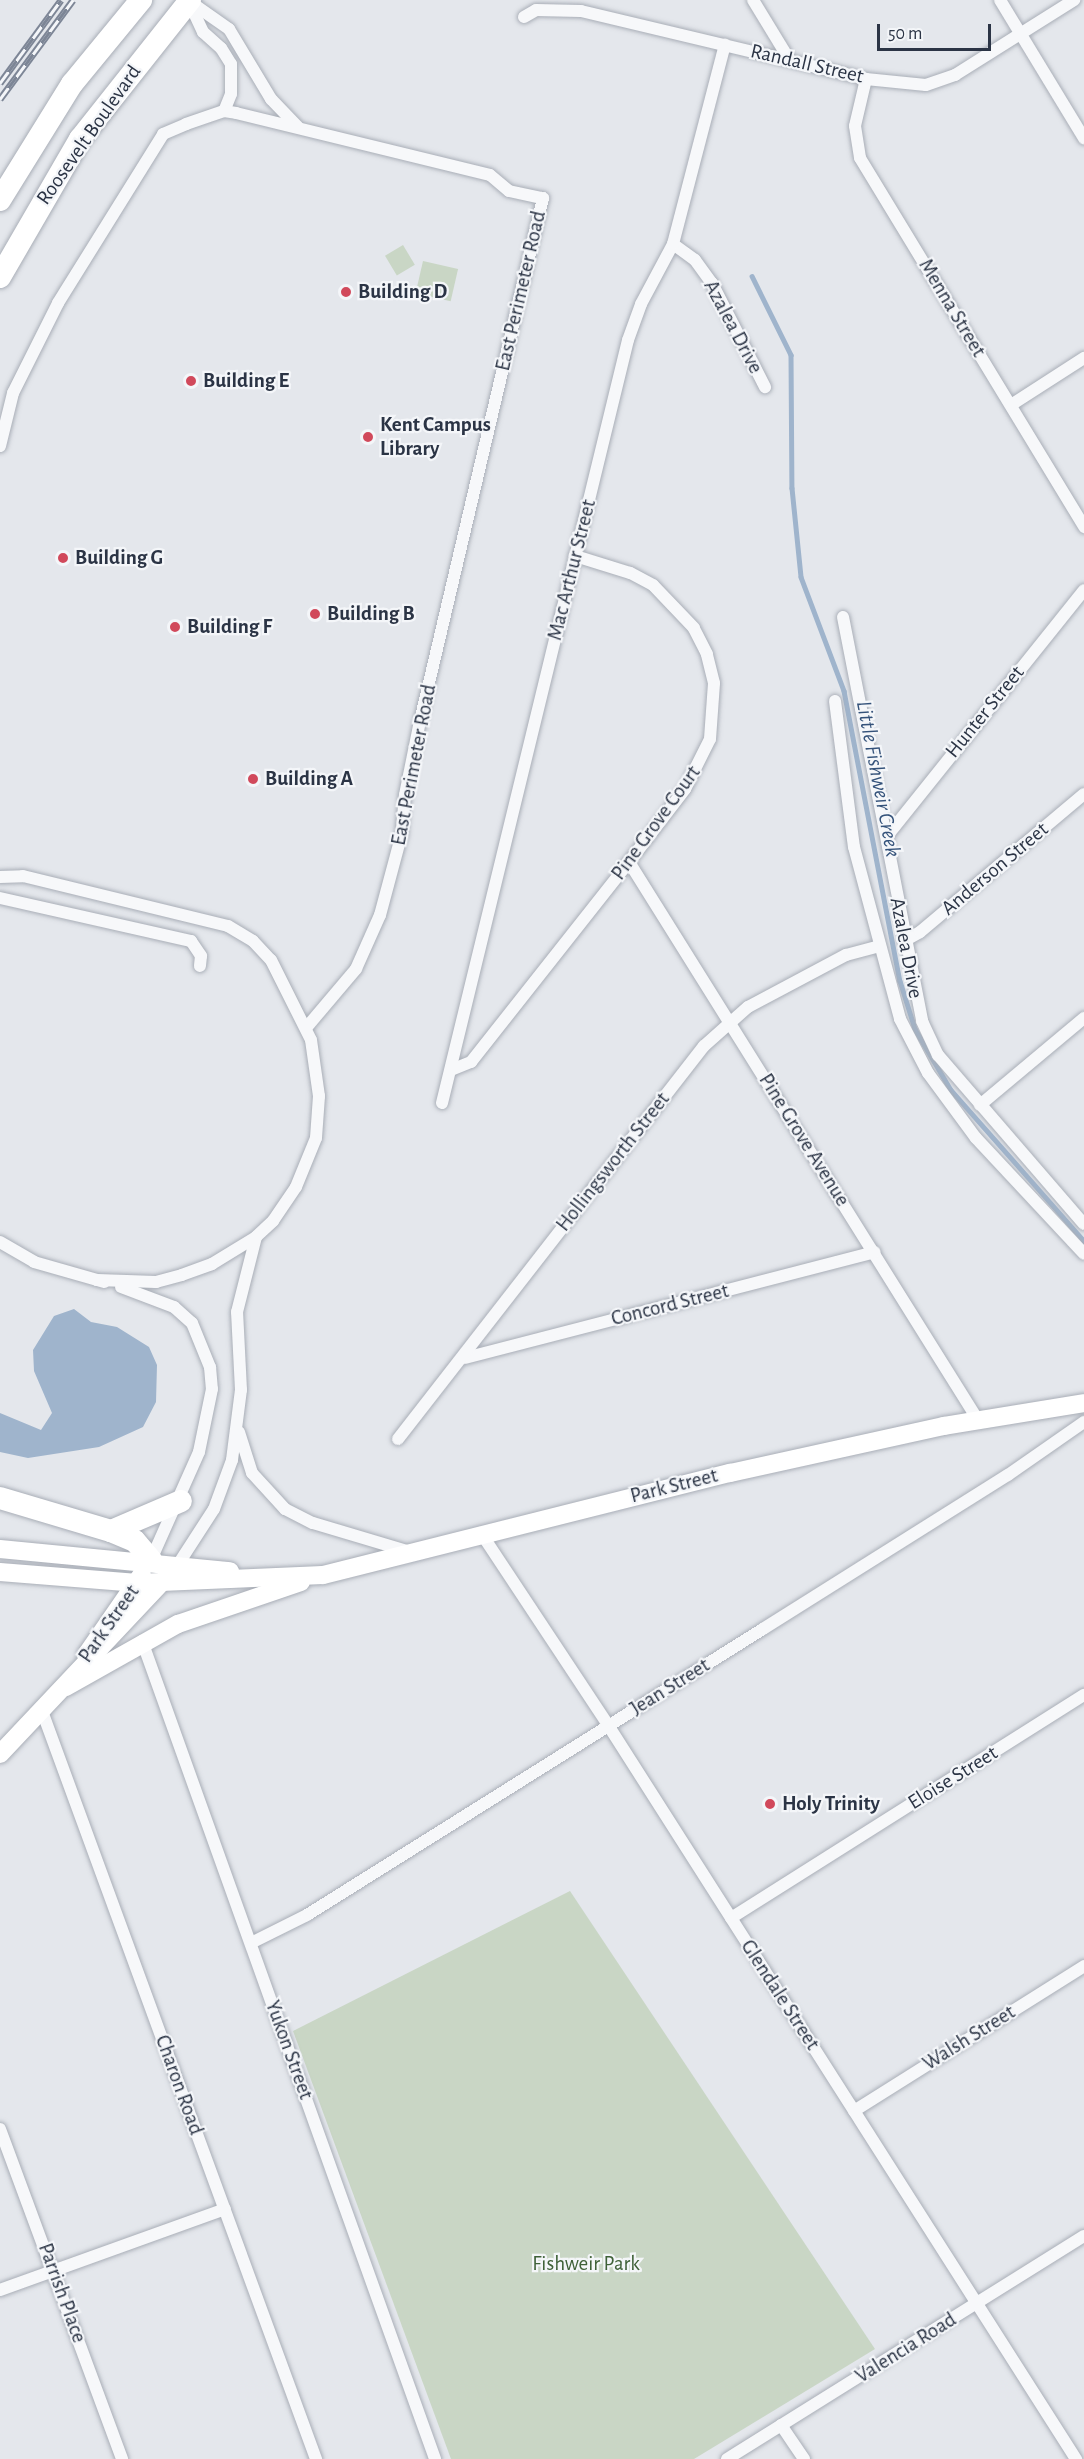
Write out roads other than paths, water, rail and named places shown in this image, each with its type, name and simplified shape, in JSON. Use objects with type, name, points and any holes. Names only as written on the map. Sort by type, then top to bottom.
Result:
[{"type":"highway","name":"Roosevelt Boulevard","points":[[0,200],[72,84],[141,0]]},
{"type":"highway","name":"Roosevelt Boulevard","points":[[0,277],[80,139],[189,0]]},
{"type":"highway","points":[[0,1498],[111,1531],[135,1541],[151,1560]]},
{"type":"highway","points":[[111,1531],[181,1501]]},
{"type":"street","points":[[0,446],[13,393],[28,357],[163,134],[224,111],[231,94],[231,64],[221,48],[203,32],[189,0]]},
{"type":"street","points":[[189,0],[229,29],[272,99],[298,128]]},
{"type":"street","points":[[753,0],[789,59]]},
{"type":"street","points":[[1000,0],[1084,138]]},
{"type":"street","name":"Randall Street","points":[[524,17],[537,10],[581,11],[866,79],[926,85],[955,75],[1074,0]]},
{"type":"street","name":"Mac Arthur Street","points":[[442,1103],[628,340],[641,304],[674,244],[725,45]]},
{"type":"street","name":"Menna Street","points":[[866,79],[855,126],[860,158],[1084,527]]},
{"type":"street","name":"East Perimeter Road","points":[[224,111],[490,175],[509,191],[543,198],[420,721],[405,795],[402,833],[380,915],[362,958],[306,1028]]},
{"type":"street","name":"Azalea Drive","points":[[674,244],[695,260],[712,282],[765,387]]},
{"type":"street","points":[[1011,405],[1084,358]]},
{"type":"street","name":"Pine Grove Court","points":[[451,1070],[471,1062],[628,862],[700,765],[710,739],[714,683],[703,645],[675,604],[630,573],[575,556]]},
{"type":"street","name":"Hunter Street","points":[[887,836],[1084,590]]},
{"type":"street","name":"Azalea Drive","points":[[843,617],[887,836],[904,941],[922,1022],[938,1055],[1084,1224]]},
{"type":"street","name":"Azalea Drive","points":[[835,701],[854,847],[900,1019],[928,1073],[976,1137],[1084,1254]]},
{"type":"street","name":"Anderson Street","points":[[904,941],[920,932],[1084,794]]},
{"type":"street","name":"Pine Grove Avenue","points":[[628,862],[875,1252],[978,1420]]},
{"type":"street","points":[[0,877],[22,876],[228,926],[253,941],[271,960],[306,1028],[319,1096],[316,1138],[296,1187],[273,1221],[256,1237],[212,1264],[156,1282],[97,1280]]},
{"type":"street","points":[[0,898],[191,941],[201,956],[200,966]]},
{"type":"street","name":"Hollingsworth Street","points":[[398,1439],[465,1358],[515,1285],[704,1046],[748,1007],[846,955],[879,946]]},
{"type":"street","points":[[980,1105],[1084,1018]]},
{"type":"street","points":[[0,1549],[179,1563],[214,1509],[238,1431],[241,1390],[237,1312],[256,1237]]},
{"type":"street","points":[[0,1242],[34,1262],[97,1280],[174,1307],[192,1323],[202,1343],[212,1389],[199,1452],[181,1501],[151,1560]]},
{"type":"street","name":"Concord Street","points":[[465,1358],[875,1252]]},
{"type":"street","name":"Park Street","points":[[161,1583],[323,1575],[407,1551],[730,1473],[978,1420],[1084,1409]]},
{"type":"street","name":"Jean Street","points":[[251,1943],[307,1915],[1008,1475],[1084,1409]]},
{"type":"street","points":[[238,1431],[252,1473],[285,1509],[313,1523],[407,1551]]},
{"type":"street","name":"Glendale Street","points":[[481,1533],[608,1725],[1076,2459]]},
{"type":"street","name":"Park Street","points":[[66,1687],[138,1583],[151,1560]]},
{"type":"street","name":"Park Street","points":[[0,1754],[66,1687],[179,1563],[267,1576]]},
{"type":"street","points":[[0,1572],[161,1583]]},
{"type":"street","points":[[66,1687],[142,1641],[244,1599],[323,1575]]},
{"type":"street","name":"Yukon Street","points":[[142,1641],[435,2459]]},
{"type":"street","name":"Eloise Street","points":[[731,1918],[1084,1695]]},
{"type":"street","name":"Charon Road","points":[[42,1711],[316,2459]]},
{"type":"street","name":"Walsh Street","points":[[854,2111],[1084,1966]]},
{"type":"street","name":"Parrish Place","points":[[0,2128],[122,2459]]},
{"type":"street","points":[[0,2290],[225,2209]]},
{"type":"street","name":"Valencia Road","points":[[727,2459],[1084,2236]]},
{"type":"street","points":[[781,2425],[804,2459]]},
{"type":"water","points":[[74,1309],[91,1322],[117,1327],[149,1347],[157,1365],[156,1402],[143,1427],[99,1447],[28,1458],[0,1452],[0,1413],[41,1430],[52,1413],[34,1371],[33,1350],[54,1316]]},
{"type":"waterway","name":"Little Fishweir Creek","points":[[752,276],[791,355],[792,488],[801,577],[844,691],[900,981],[915,1029],[951,1090],[1084,1241]]},
{"type":"railway","points":[[0,83],[61,0]]},
{"type":"railway","points":[[0,99],[73,0]]},
{"type":"place","name":"Building D","points":[[346,292]]},
{"type":"place","name":"Building E","points":[[191,381]]},
{"type":"place","name":"Kent Campus Library","points":[[368,437]]},
{"type":"place","name":"Building G","points":[[63,558]]},
{"type":"place","name":"Building B","points":[[315,614]]},
{"type":"place","name":"Building F","points":[[175,627]]},
{"type":"place","name":"Building A","points":[[253,779]]},
{"type":"place","name":"Holy Trinity","points":[[770,1804]]},
{"type":"park label","name":"Fishweir Park","points":[[586,2264]]}]
